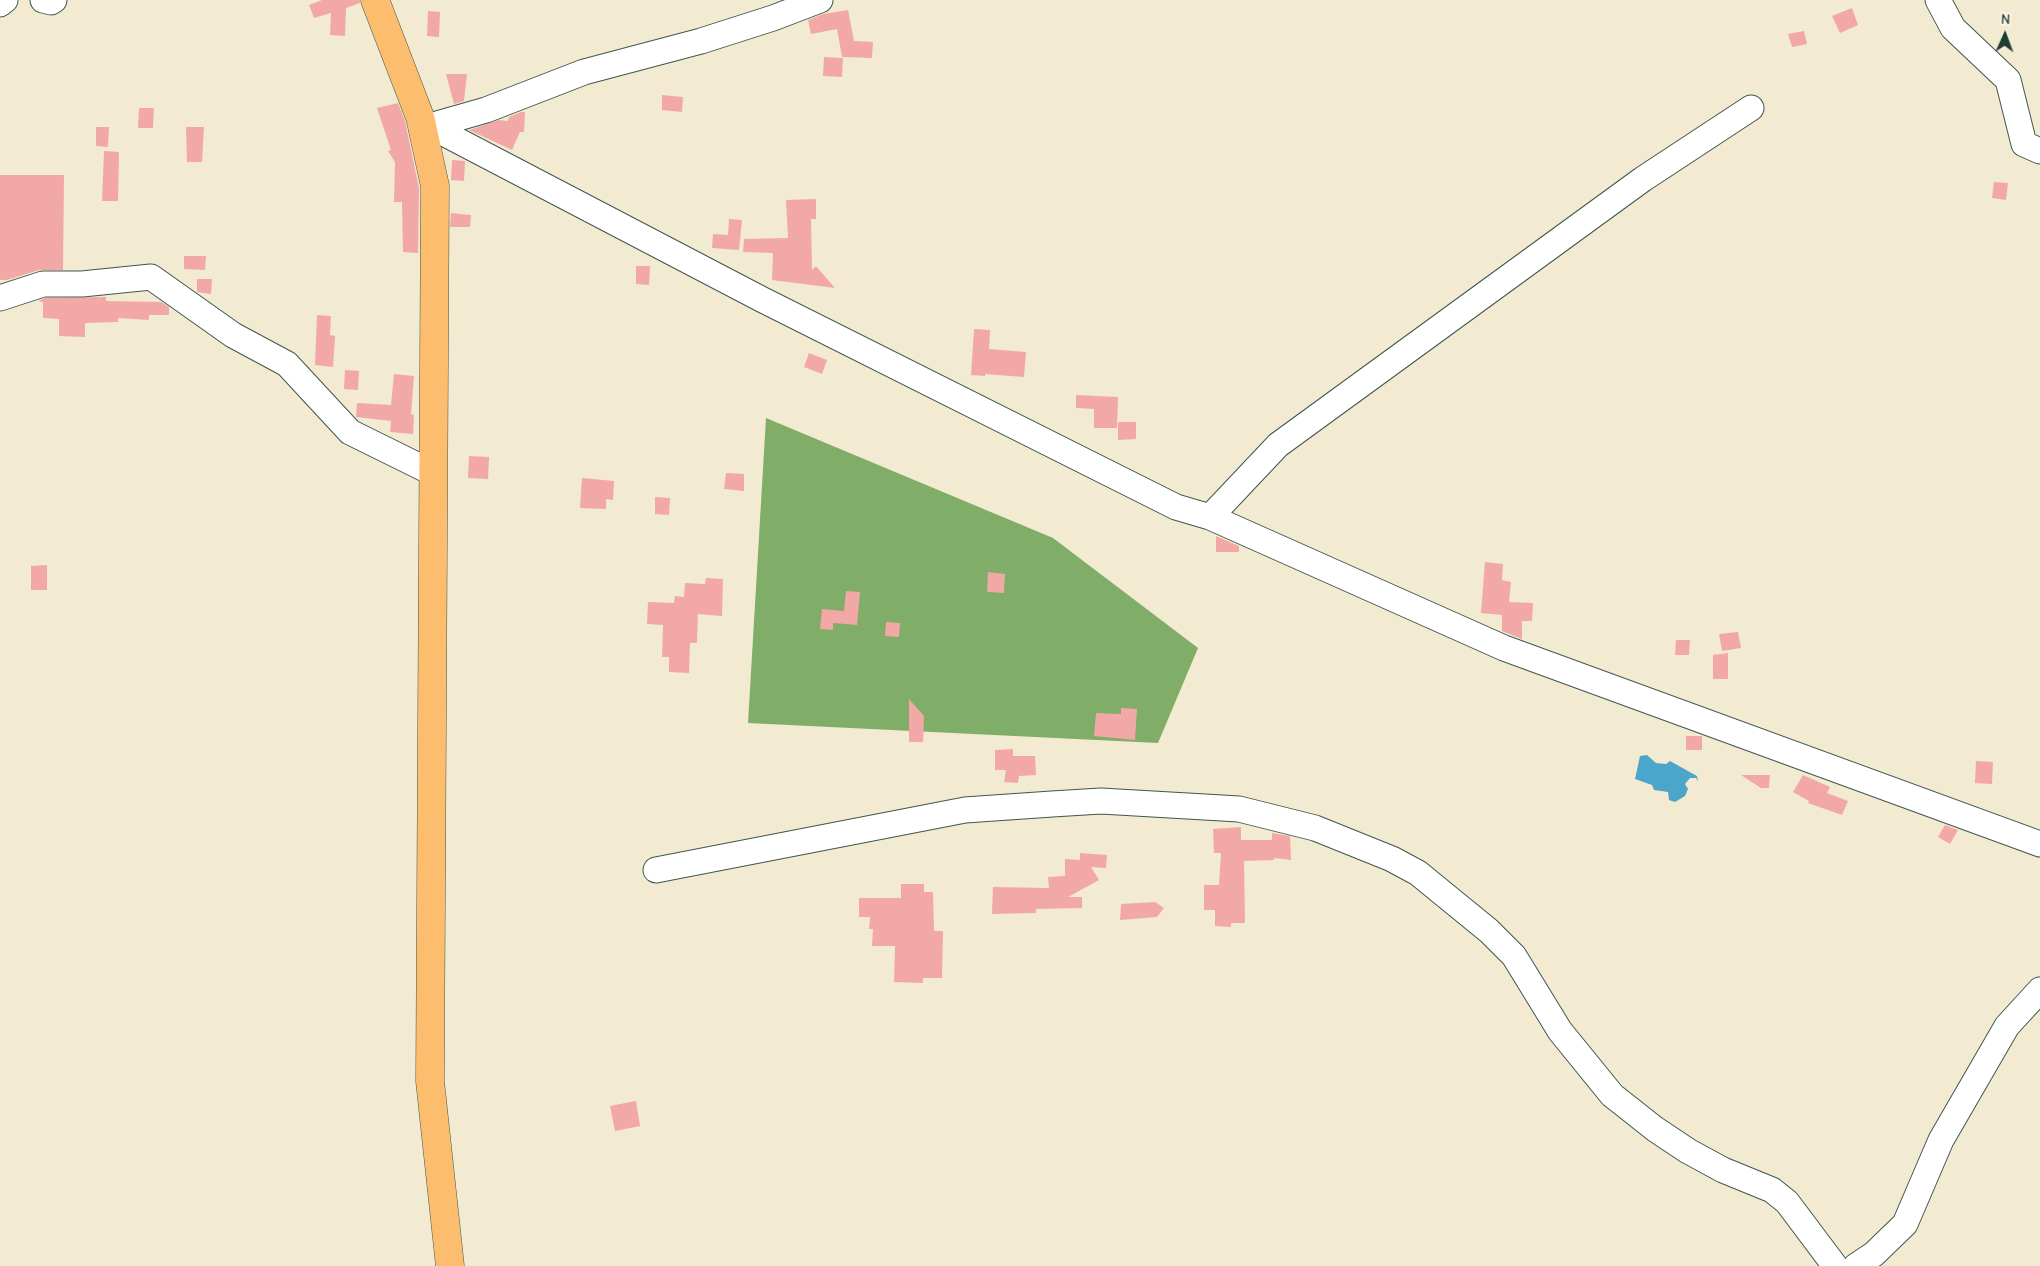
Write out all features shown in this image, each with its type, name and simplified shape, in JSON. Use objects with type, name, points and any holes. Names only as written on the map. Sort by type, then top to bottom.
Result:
[{"type":"highway","points":[[375,0],[425,122],[435,186],[430,1081],[450,1266]]},
{"type":"street","points":[[0,4],[5,0]]},
{"type":"street","points":[[43,0],[51,2],[54,0]]},
{"type":"street","points":[[425,122],[486,110],[584,72],[719,35],[773,18],[820,0]]},
{"type":"street","points":[[1938,0],[1953,28],[2008,80],[2024,144],[2040,151]]},
{"type":"street","points":[[1210,517],[1278,444],[1643,178],[1751,108]]},
{"type":"street","points":[[425,122],[789,313],[1176,507],[1210,517],[1504,648],[2040,844]]},
{"type":"street","points":[[0,298],[43,284],[82,284],[151,277],[233,335],[287,364],[350,432],[433,473]]},
{"type":"street","points":[[656,870],[965,810],[1052,804],[1101,801],[1239,810],[1315,828],[1392,859],[1418,873],[1489,931],[1514,956],[1560,1032],[1612,1096],[1655,1129],[1694,1154],[1738,1177],[1772,1190],[1787,1202],[1835,1266]]},
{"type":"street","points":[[1856,1266],[1874,1254],[1905,1224],[1941,1140],[1997,1042],[2007,1026],[2040,990]]},
{"type":"green space","points":[[766,418],[1053,538],[1198,648],[1158,743],[748,723]]},
{"type":"water","points":[[1647,755],[1656,763],[1666,764],[1670,761],[1697,776],[1698,782],[1696,778],[1690,778],[1685,784],[1688,789],[1685,796],[1675,802],[1669,800],[1668,792],[1654,790],[1652,785],[1635,779],[1640,756]]},
{"type":"building","points":[[322,0],[360,0],[360,3],[346,8],[345,36],[330,35],[331,13],[314,18],[309,5]]},
{"type":"building","points":[[1852,8],[1858,25],[1840,33],[1832,16]]},
{"type":"building","points":[[848,10],[854,41],[873,42],[872,58],[842,57],[837,29],[811,34],[808,20],[823,14]]},
{"type":"building","points":[[428,11],[440,12],[439,37],[427,36]]},
{"type":"building","points":[[1804,31],[1807,44],[1792,47],[1788,34]]},
{"type":"building","points":[[824,57],[843,58],[842,77],[823,76]]},
{"type":"building","points":[[446,74],[467,74],[464,101],[454,104]]},
{"type":"building","points":[[662,95],[683,97],[682,112],[662,110]]},
{"type":"building","points":[[398,103],[405,121],[419,188],[418,253],[403,252],[402,202],[394,202],[395,162],[388,151],[391,150],[377,108]]},
{"type":"building","points":[[139,108],[154,108],[153,128],[138,128]]},
{"type":"building","points":[[525,112],[524,132],[520,132],[512,150],[469,130],[499,120],[508,121],[509,117]]},
{"type":"building","points":[[96,127],[109,127],[108,147],[96,146]]},
{"type":"building","points":[[186,127],[204,127],[202,162],[187,162]]},
{"type":"building","points":[[104,151],[119,152],[118,201],[102,201]]},
{"type":"building","points":[[452,160],[465,161],[464,181],[451,180]]},
{"type":"building","points":[[0,175],[64,175],[63,270],[39,270],[7,280],[0,280]]},
{"type":"building","points":[[1994,182],[2008,183],[2006,200],[1992,198]]},
{"type":"building","points":[[816,199],[816,219],[811,219],[812,270],[816,266],[835,288],[772,280],[773,253],[743,252],[744,239],[788,238],[786,200]]},
{"type":"building","points":[[451,213],[471,215],[470,227],[450,227]]},
{"type":"building","points":[[729,219],[742,220],[739,250],[712,248],[713,234],[728,235]]},
{"type":"building","points":[[184,256],[206,256],[205,270],[184,269]]},
{"type":"building","points":[[636,266],[650,266],[649,285],[636,284]]},
{"type":"building","points":[[197,279],[212,279],[211,294],[197,292]]},
{"type":"building","points":[[106,297],[106,301],[161,302],[169,307],[169,315],[149,315],[149,320],[118,318],[118,322],[85,323],[85,337],[59,336],[59,319],[43,318],[43,302],[38,301],[45,298]]},
{"type":"building","points":[[317,315],[331,316],[330,335],[335,336],[333,367],[315,365]]},
{"type":"building","points":[[974,329],[990,330],[989,349],[1026,352],[1024,377],[985,374],[985,376],[971,375]]},
{"type":"building","points":[[809,353],[827,360],[822,374],[804,367]]},
{"type":"building","points":[[345,370],[359,371],[358,390],[344,389]]},
{"type":"building","points":[[394,374],[414,376],[411,414],[414,415],[413,434],[390,432],[391,421],[356,417],[357,403],[391,405]]},
{"type":"building","points":[[1076,395],[1118,397],[1117,428],[1094,428],[1094,409],[1076,408]]},
{"type":"building","points":[[1118,422],[1136,422],[1136,439],[1118,440]]},
{"type":"building","points":[[469,456],[489,457],[488,479],[468,478]]},
{"type":"building","points":[[726,473],[744,474],[744,491],[724,489]]},
{"type":"building","points":[[582,478],[614,481],[613,500],[606,499],[606,509],[580,508]]},
{"type":"building","points":[[655,497],[670,498],[669,515],[655,514]]},
{"type":"building","points":[[1216,536],[1239,546],[1239,552],[1216,552]]},
{"type":"building","points":[[1485,562],[1503,564],[1502,580],[1511,582],[1509,602],[1533,603],[1532,621],[1522,621],[1522,639],[1502,631],[1502,615],[1481,613]]},
{"type":"building","points":[[47,565],[47,590],[31,590],[31,566]]},
{"type":"building","points":[[988,572],[1005,574],[1004,593],[987,592]]},
{"type":"building","points":[[706,578],[723,579],[722,616],[698,614],[697,643],[690,643],[689,673],[669,672],[669,657],[662,657],[663,625],[647,624],[648,602],[674,603],[675,596],[684,597],[685,583],[705,584]]},
{"type":"building","points":[[846,591],[860,592],[857,625],[833,623],[833,630],[820,629],[822,609],[844,611]]},
{"type":"building","points":[[886,622],[900,623],[899,637],[885,636]]},
{"type":"building","points":[[1738,632],[1741,648],[1722,651],[1719,634]]},
{"type":"building","points":[[1676,640],[1690,640],[1689,655],[1675,655]]},
{"type":"building","points":[[1728,653],[1728,679],[1713,679],[1713,655]]},
{"type":"building","points":[[909,699],[924,716],[923,742],[909,742]]},
{"type":"building","points":[[1121,708],[1137,709],[1135,740],[1094,736],[1096,713],[1121,714]]},
{"type":"building","points":[[1686,736],[1702,736],[1702,750],[1686,750]]},
{"type":"building","points":[[1013,749],[1013,756],[1035,756],[1036,775],[1019,776],[1018,783],[1004,782],[1006,770],[995,770],[995,750]]},
{"type":"building","points":[[1976,761],[1993,762],[1992,784],[1975,783]]},
{"type":"building","points":[[1741,775],[1770,775],[1769,788],[1761,788]]},
{"type":"building","points":[[1803,775],[1830,787],[1827,793],[1848,801],[1842,815],[1808,803],[1809,801],[1793,792]]},
{"type":"building","points":[[1945,825],[1958,830],[1950,844],[1938,837]]},
{"type":"building","points":[[1241,827],[1241,840],[1272,840],[1272,833],[1290,836],[1291,860],[1274,858],[1274,860],[1244,861],[1245,923],[1231,923],[1231,927],[1215,926],[1215,910],[1204,910],[1204,885],[1219,885],[1221,853],[1214,853],[1213,829]]},
{"type":"building","points":[[1080,853],[1107,855],[1106,868],[1091,867],[1099,880],[1068,897],[1082,897],[1082,908],[1036,909],[1036,913],[992,914],[993,887],[1049,888],[1048,877],[1065,876],[1065,859],[1080,860]]},
{"type":"building","points":[[901,884],[924,884],[924,892],[933,892],[934,931],[943,931],[942,978],[923,978],[923,983],[894,982],[895,946],[872,946],[873,929],[869,929],[870,917],[859,917],[859,898],[901,898]]},
{"type":"building","points":[[1155,902],[1164,908],[1157,917],[1120,920],[1121,904]]},
{"type":"building","points":[[636,1101],[640,1126],[615,1131],[610,1106]]}]
